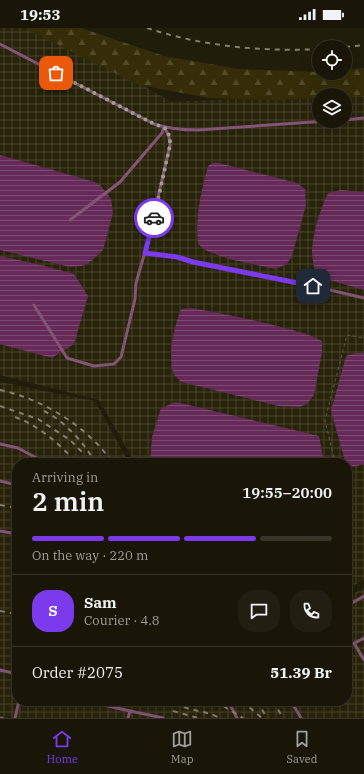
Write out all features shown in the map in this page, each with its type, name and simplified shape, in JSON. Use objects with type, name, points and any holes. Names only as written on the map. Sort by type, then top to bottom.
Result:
[{"type":"lane","points":[[0,44],[154,124],[165,128],[198,130],[312,122]]},
{"type":"lane","points":[[352,119],[364,118]]},
{"type":"lane","points":[[70,220],[120,182],[165,128]]},
{"type":"lane","points":[[34,305],[67,358],[94,366],[114,364],[121,357],[135,299],[136,283],[145,253],[170,145],[170,137],[165,128]]},
{"type":"lane","points":[[145,253],[177,257],[193,262],[300,283],[364,298]]},
{"type":"lane","points":[[0,444],[18,448],[37,458]]},
{"type":"lane","points":[[0,481],[12,484]]},
{"type":"lane","points":[[0,531],[12,533]]},
{"type":"lane","points":[[352,603],[364,596]]},
{"type":"lane","points":[[364,638],[354,643],[364,660]]},
{"type":"lane","points":[[0,670],[12,673]]},
{"type":"lane","points":[[15,718],[18,706]]},
{"type":"lane","points":[[109,706],[163,718]]},
{"type":"lane","points":[[231,706],[237,718]]},
{"type":"lane","points":[[294,706],[301,718]]},
{"type":"lane","points":[[128,718],[130,711]]},
{"type":"path","points":[[334,458],[325,420],[347,335],[364,338]]},
{"type":"shaded area","points":[[0,28],[46,28],[171,102],[312,95],[312,128],[352,128],[352,94],[364,93],[364,580],[352,586],[352,458],[132,458],[99,400],[0,375]]},
{"type":"shaded area","points":[[0,155],[95,182],[101,186],[111,199],[113,213],[103,250],[89,263],[82,266],[70,267],[0,250]]},
{"type":"shaded area","points":[[215,162],[297,183],[305,189],[306,205],[292,256],[287,264],[275,269],[229,259],[207,251],[198,244],[197,224],[201,195],[208,166]]},
{"type":"shaded area","points":[[341,190],[364,192],[364,290],[315,274],[312,251],[317,221],[328,193]]},
{"type":"shaded area","points":[[0,256],[74,274],[88,296],[74,344],[52,358],[0,344]]},
{"type":"shaded area","points":[[190,308],[269,324],[303,333],[322,341],[322,352],[314,395],[307,404],[299,407],[279,406],[181,382],[173,372],[171,348],[181,309]]},
{"type":"shaded area","points":[[355,353],[364,353],[364,464],[353,467],[352,458],[344,458],[331,411],[346,356]]},
{"type":"shaded area","points":[[0,382],[95,401],[126,458],[12,458],[12,706],[352,706],[352,594],[364,588],[364,718],[0,718]]},
{"type":"shaded area","points":[[176,402],[319,436],[323,458],[150,458],[152,437],[161,408]]},
{"type":"green space","points":[[25,28],[81,28],[164,56],[239,69],[312,72],[312,80],[352,80],[352,69],[364,68],[364,96],[352,97],[352,88],[312,88],[312,98],[276,100],[209,98],[139,85]]},
{"type":"railway","points":[[147,28],[189,39],[232,46],[276,50],[312,49]]},
{"type":"railway","points":[[352,46],[364,45]]},
{"type":"railway","points":[[0,390],[32,400],[63,416],[78,426],[109,458]]},
{"type":"railway","points":[[0,406],[38,419],[70,440],[85,455]]},
{"type":"railway","points":[[44,411],[66,426],[86,448],[92,458]]},
{"type":"railway","points":[[15,417],[49,436],[72,458]]},
{"type":"railway","points":[[0,505],[12,507]]},
{"type":"railway","points":[[0,611],[12,613]]},
{"type":"railway","points":[[178,706],[211,714],[220,718]]},
{"type":"railway","points":[[223,706],[243,718]]},
{"type":"railway","points":[[248,706],[262,718]]},
{"type":"railway","points":[[260,706],[267,718]]},
{"type":"railway","points":[[276,706],[283,718]]},
{"type":"railway","points":[[173,711],[198,718]]},
{"type":"way so far","points":[[56,73],[154,124],[165,128],[170,137],[170,145],[154,218]]},
{"type":"route","points":[[154,218],[145,253],[177,257],[193,262],[313,286]]}]
